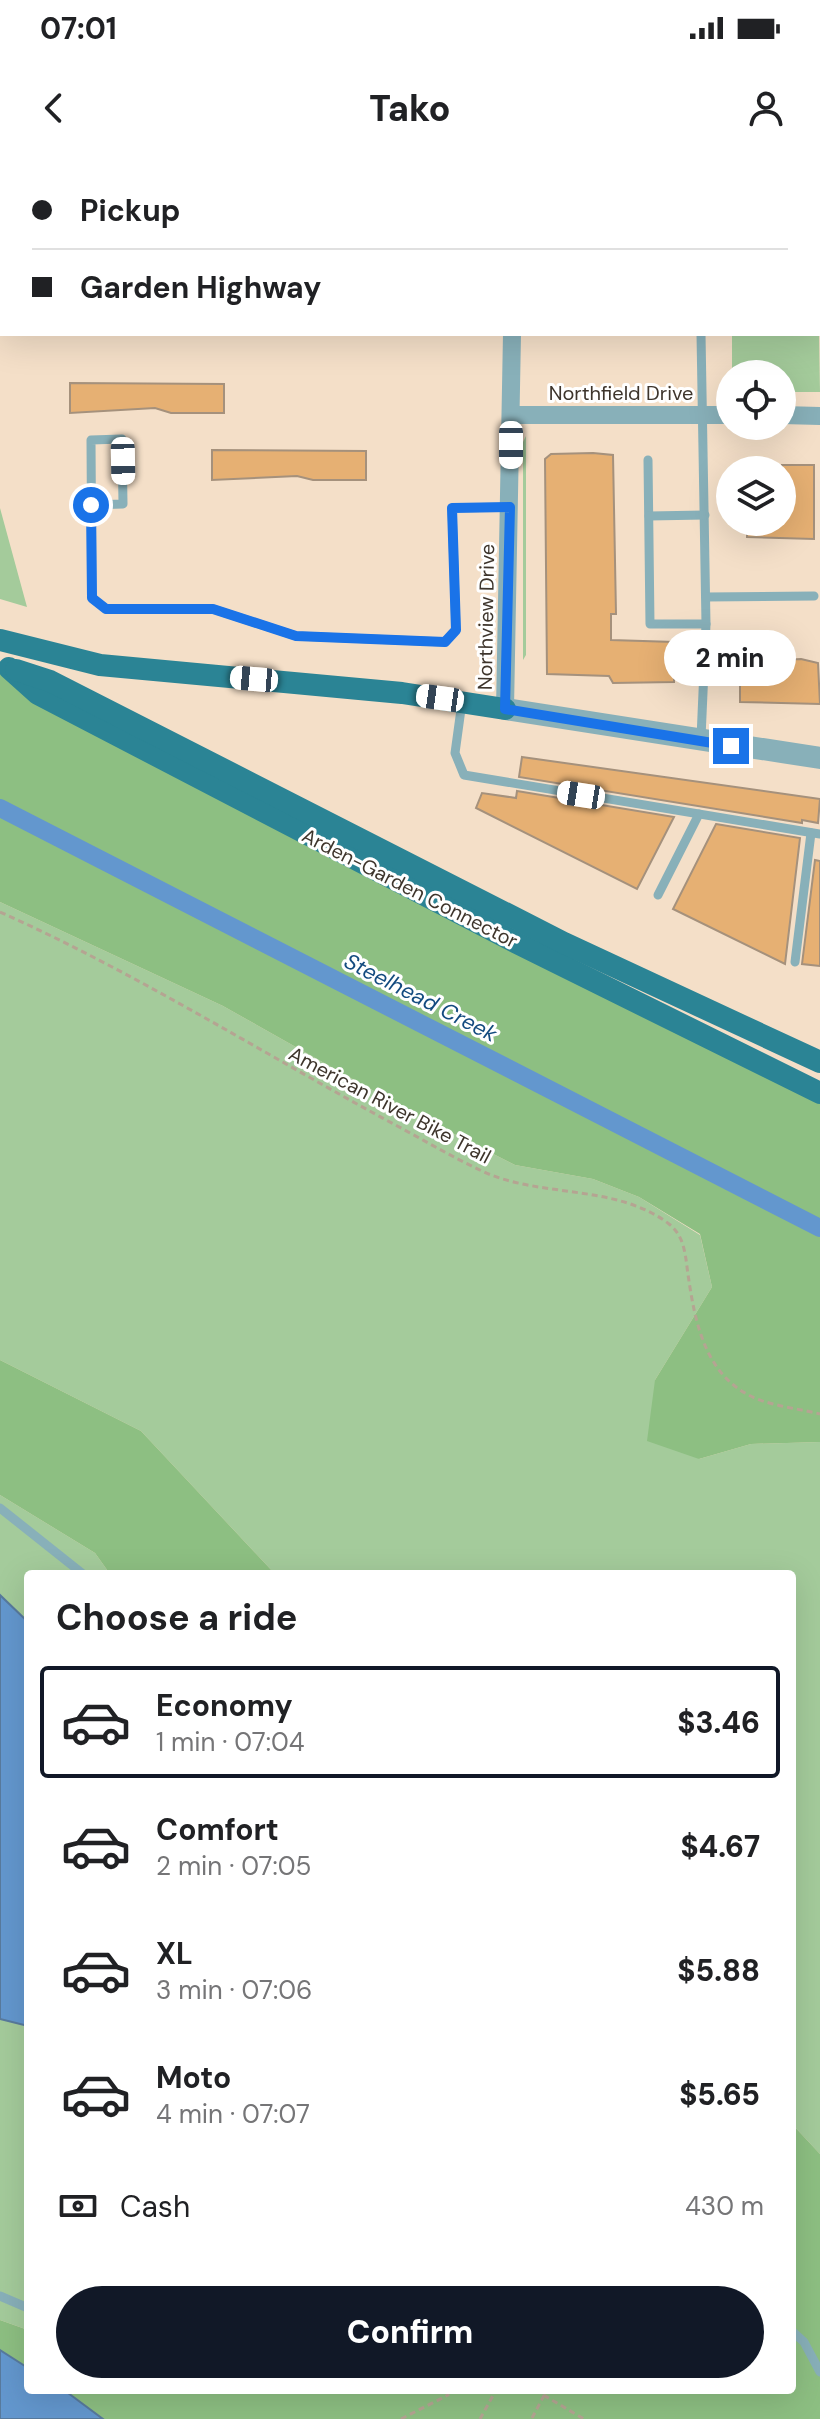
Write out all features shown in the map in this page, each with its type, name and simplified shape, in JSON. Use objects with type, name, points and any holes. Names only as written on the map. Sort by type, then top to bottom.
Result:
[{"type":"main road","points":[[0,640],[100,665],[402,693],[505,709]]},
{"type":"main road","name":"Arden-Garden Connector","points":[[5,666],[50,681],[564,943],[820,1062]]},
{"type":"main road","name":"Arden-Garden Connector","points":[[5,666],[50,700],[530,950],[820,1093]]},
{"type":"street","name":"Northview Drive","points":[[505,709],[512,336]]},
{"type":"street","name":"Northfield Drive","points":[[511,415],[716,415]]},
{"type":"street","points":[[796,415],[820,416]]},
{"type":"street","points":[[505,709],[701,742],[820,758]]},
{"type":"lane","points":[[701,336],[706,624],[701,742]]},
{"type":"lane","points":[[91,505],[123,504],[122,439],[91,440],[91,505],[92,598],[106,609],[213,609],[296,636],[445,642],[456,630],[452,508],[510,507]]},
{"type":"lane","points":[[648,460],[650,624],[706,624]]},
{"type":"lane","points":[[649,516],[705,515]]},
{"type":"lane","points":[[706,597],[814,596]]},
{"type":"lane","points":[[462,702],[455,753],[464,775],[815,834],[795,962]]},
{"type":"lane","points":[[658,895],[699,814]]},
{"type":"lane","points":[[0,1508],[78,1570]]},
{"type":"lane","points":[[0,2296],[24,2306]]},
{"type":"lane","points":[[796,2335],[804,2342],[820,2372]]},
{"type":"path","name":"American River Bike Trail","points":[[0,912],[138,979],[216,1027],[486,1173],[535,1189],[622,1202],[669,1224],[680,1235],[693,1309],[709,1360],[724,1379],[748,1395],[772,1404],[820,1414]]},
{"type":"path","points":[[401,2419],[448,2394]]},
{"type":"path","points":[[480,2419],[494,2394]]},
{"type":"path","points":[[532,2418],[545,2394]]},
{"type":"path","points":[[549,2394],[584,2419]]},
{"type":"green space","points":[[732,336],[819,336],[820,392],[796,392],[796,360],[732,360]]},
{"type":"green space","points":[[526,436],[526,655],[523,660],[523,442]]},
{"type":"green space","points":[[0,508],[27,607],[0,599]]},
{"type":"green space","points":[[0,665],[820,1101],[820,1442],[751,1444],[699,1459],[647,1441],[655,1380],[712,1287],[700,1234],[639,1197],[593,1179],[515,1165],[413,1113],[223,1006],[0,902]]},
{"type":"green space","points":[[0,902],[223,1006],[413,1113],[515,1165],[593,1179],[639,1197],[700,1235],[712,1287],[655,1380],[699,1459],[751,1444],[820,1442],[820,2154],[796,2128],[796,1570],[271,1570],[141,1431],[0,1360]]},
{"type":"green space","points":[[0,1360],[141,1431],[271,1570],[107,1570],[95,1553],[0,1495]]},
{"type":"green space","points":[[0,1495],[95,1553],[107,1570],[24,1570],[24,1618],[0,1595]]},
{"type":"green space","points":[[0,2019],[24,2025],[24,2329],[0,2320]]},
{"type":"green space","points":[[796,2128],[820,2154],[820,2419],[103,2419],[69,2394],[796,2394]]},
{"type":"green space","points":[[0,2320],[24,2329],[24,2365],[0,2350]]},
{"type":"water","points":[[0,1595],[24,1618],[24,2025],[0,2019]]},
{"type":"water","points":[[0,2350],[24,2365],[24,2394],[69,2394],[103,2419],[0,2419]]},
{"type":"building","points":[[70,383],[224,384],[224,413],[171,413],[155,408],[70,413]]},
{"type":"building","points":[[212,450],[366,451],[366,480],[313,480],[297,476],[212,480]]},
{"type":"building","points":[[551,454],[613,455],[616,614],[611,614],[611,640],[674,642],[674,682],[613,683],[609,676],[547,674],[545,459]]},
{"type":"building","points":[[796,465],[814,465],[814,539],[747,537],[796,536]]},
{"type":"building","points":[[801,659],[818,663],[820,704],[740,702],[740,662]]},
{"type":"building","points":[[522,757],[820,799],[818,823],[802,820],[802,823],[519,777]]},
{"type":"building","points":[[517,791],[674,817],[637,889],[476,808],[482,793],[516,798]]},
{"type":"building","points":[[716,824],[800,838],[785,964],[673,909]]},
{"type":"building","points":[[815,860],[820,861],[820,966],[802,964]]},
{"type":"waterway","name":"Steelhead Creek","points":[[0,808],[820,1228]]},
{"type":"route","points":[[91,505],[92,598],[106,609],[213,609],[296,636],[445,642],[456,630],[452,508],[510,507],[505,709],[731,746]]}]
